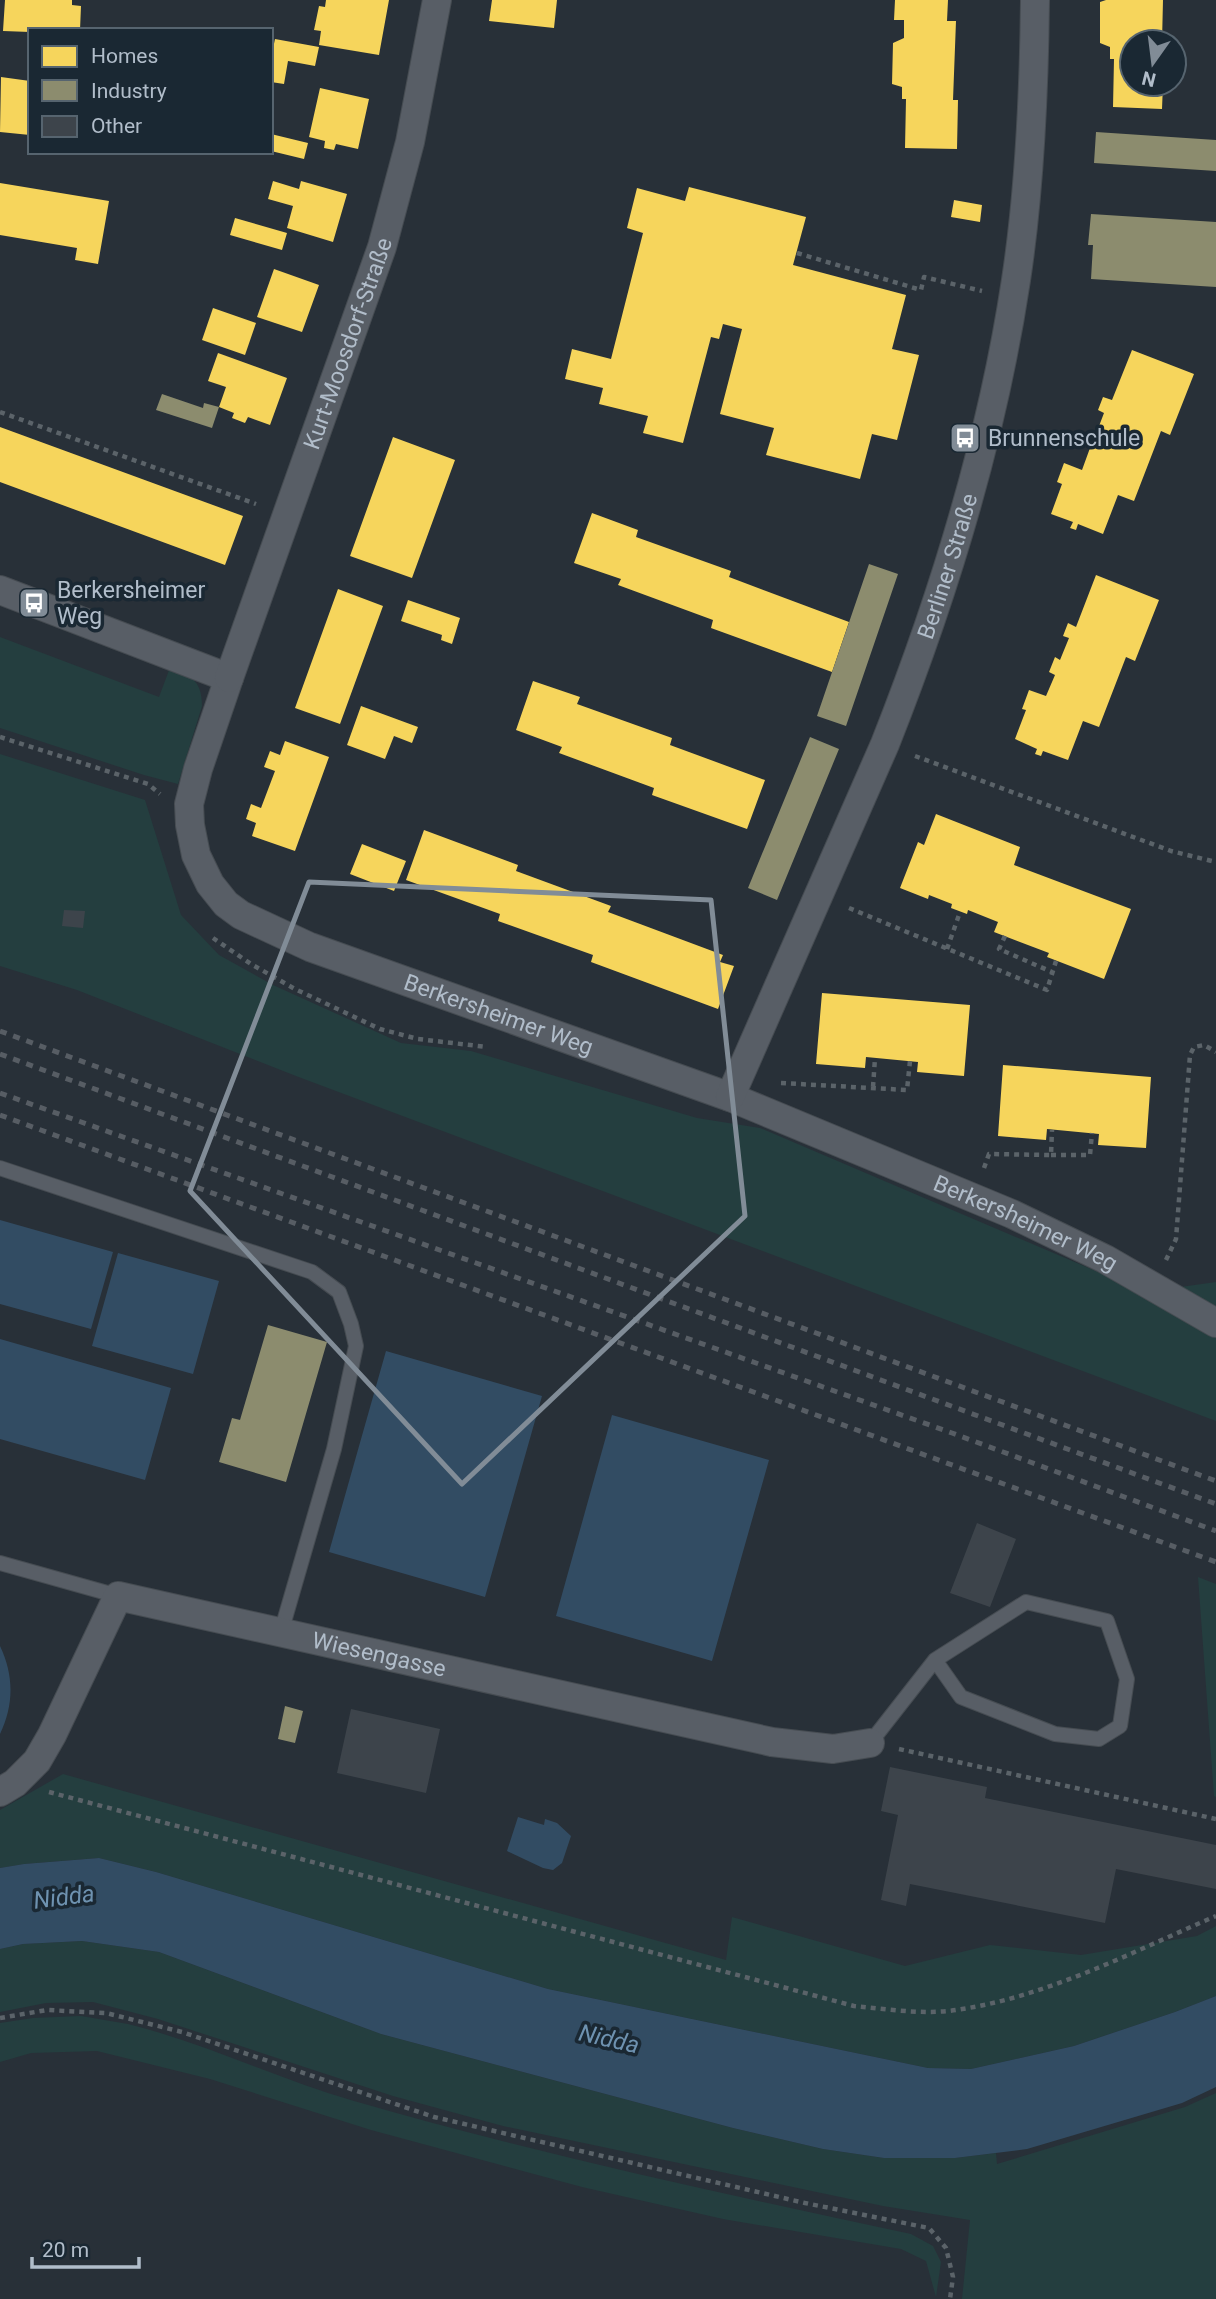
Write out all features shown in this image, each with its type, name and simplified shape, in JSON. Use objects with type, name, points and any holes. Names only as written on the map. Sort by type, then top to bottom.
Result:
[{"type":"street","name":"Kurt-Moosdorf-Straße","points":[[229,678],[382,247],[410,142],[437,0]]},
{"type":"street","name":"Berliner Straße","points":[[730,1097],[885,744],[906,691],[966,509],[993,400],[1013,297],[1023,224],[1030,157],[1035,0]]},
{"type":"street","points":[[0,590],[229,678]]},
{"type":"street","name":"Berkersheimer Weg","points":[[229,678],[189,803],[196,855],[210,884],[226,904],[262,926],[310,947],[730,1097],[975,1199],[1061,1236],[1216,1323]]},
{"type":"street","points":[[7,1788],[37,1761],[118,1596]]},
{"type":"street","name":"Wiesengasse","points":[[118,1596],[772,1742],[833,1749],[870,1743]]},
{"type":"lane","points":[[0,1168],[312,1272],[339,1292],[356,1346],[334,1449],[281,1632]]},
{"type":"lane","points":[[0,1563],[118,1596]]},
{"type":"lane","points":[[870,1743],[935,1660],[1026,1602],[1108,1621],[1127,1679],[1120,1726],[1099,1739],[1055,1734],[961,1698],[935,1660]]},
{"type":"path","points":[[797,253],[921,290],[924,277],[1013,297]]},
{"type":"path","points":[[0,412],[259,505]]},
{"type":"path","points":[[885,744],[1171,851],[1216,862]]},
{"type":"path","points":[[819,895],[1047,990],[1056,961]]},
{"type":"path","points":[[947,950],[960,912]]},
{"type":"path","points":[[1005,936],[999,949],[1052,972]]},
{"type":"path","points":[[1154,1287],[1176,1239],[1190,1055],[1194,1047],[1204,1045],[1216,1052]]},
{"type":"path","points":[[873,1087],[875,1058]]},
{"type":"path","points":[[769,1113],[781,1082],[907,1090],[910,1061]]},
{"type":"path","points":[[1051,1155],[1052,1130]]},
{"type":"path","points":[[975,1199],[989,1154],[1090,1155],[1092,1133]]},
{"type":"path","points":[[870,1743],[1216,1819]]},
{"type":"path","points":[[7,1788],[854,2006],[954,2011],[1038,1992],[1216,1916]]},
{"type":"path","points":[[0,2018],[47,2010],[106,2013],[182,2032],[434,2117],[805,2203],[929,2228],[946,2248],[953,2277],[950,2299]]},
{"type":"highlighted area","points":[[309,882],[711,900],[745,1216],[462,1484],[190,1191]]},
{"type":"green space","points":[[0,637],[159,697],[171,665],[190,676],[200,690],[202,706],[178,784],[0,728]]},
{"type":"green space","points":[[0,754],[145,800],[181,915],[219,955],[273,985],[401,1043],[471,1051],[697,1118],[760,1128],[1145,1292],[1216,1282],[1216,1421],[296,1076],[77,990],[0,966]]},
{"type":"green space","points":[[1198,1577],[1216,1584],[1216,1797],[1214,1796]]},
{"type":"green space","points":[[63,1774],[726,1960],[732,1917],[905,1966],[990,1945],[1081,1955],[1197,1936],[1216,1926],[1216,1996],[1074,2046],[971,2069],[928,2068],[548,1989],[156,1872],[99,1858],[0,1868],[0,1810]]},
{"type":"green space","points":[[82,1941],[159,1952],[381,2034],[733,2128],[823,2149],[884,2158],[955,2158],[996,2153],[997,2164],[1185,2107],[1216,2093],[1216,2299],[962,2299],[970,2220],[883,2206],[503,2126],[393,2096],[158,2019],[93,2002],[46,2003],[0,2012],[0,1949],[23,1944]]},
{"type":"green space","points":[[81,2016],[157,2032],[354,2101],[492,2139],[911,2234],[933,2246],[941,2262],[936,2297],[926,2261],[901,2249],[723,2219],[582,2187],[371,2130],[210,2079],[97,2051],[31,2053],[0,2062],[0,2023],[33,2018]]},
{"type":"water","points":[[0,1220],[113,1252],[91,1329],[0,1304]]},
{"type":"water","points":[[118,1253],[219,1281],[193,1374],[92,1346]]},
{"type":"water","points":[[0,1339],[171,1388],[145,1480],[0,1439]]},
{"type":"water","points":[[386,1351],[542,1396],[485,1597],[329,1552]]},
{"type":"water","points":[[612,1415],[769,1460],[712,1661],[556,1616]]},
{"type":"water","points":[[0,1646],[10,1679],[10,1701],[0,1734]]},
{"type":"water","points":[[518,1817],[544,1825],[545,1819],[557,1823],[571,1836],[562,1863],[553,1870],[543,1868],[507,1851]]},
{"type":"water","name":"Nidda","points":[[99,1858],[156,1872],[548,1989],[928,2068],[971,2069],[1074,2046],[1216,1996],[1216,2087],[1182,2103],[1027,2149],[955,2158],[884,2158],[823,2149],[733,2128],[381,2034],[159,1952],[82,1941],[23,1944],[0,1949],[0,1868]]},
{"type":"building: Homes","points":[[5,0],[72,0],[72,5],[81,6],[80,28],[3,31]]},
{"type":"building: Homes","points":[[326,0],[389,0],[379,55],[319,45],[321,31],[314,30],[319,6],[325,7]]},
{"type":"building: Homes","points":[[492,0],[557,0],[554,28],[489,21]]},
{"type":"building: Homes","points":[[895,0],[948,0],[947,21],[956,21],[953,100],[958,100],[957,149],[905,148],[906,99],[902,99],[902,87],[892,84],[893,43],[904,38],[904,20],[894,20]]},
{"type":"building: Homes","points":[[1163,0],[1162,28],[1118,28],[1118,98],[1162,98],[1162,109],[1113,107],[1114,59],[1110,59],[1110,47],[1100,43],[1100,2]]},
{"type":"building: Homes","points":[[275,39],[319,47],[315,66],[288,61],[284,84],[273,82]]},
{"type":"building: Homes","points":[[1,77],[28,81],[28,135],[0,132]]},
{"type":"building: Homes","points":[[320,88],[369,99],[358,149],[336,144],[334,150],[324,148],[325,141],[309,137]]},
{"type":"building: Homes","points":[[273,134],[308,143],[304,159],[273,151]]},
{"type":"building: Homes","points":[[273,181],[299,189],[301,181],[347,194],[333,242],[287,228],[293,206],[268,199]]},
{"type":"building: Homes","points":[[0,183],[109,201],[98,264],[75,260],[77,248],[0,235]]},
{"type":"building: Homes","points":[[689,187],[806,217],[793,265],[906,295],[892,349],[919,355],[897,440],[872,434],[860,479],[766,455],[774,428],[720,414],[742,329],[723,324],[719,339],[711,337],[683,443],[643,433],[648,416],[599,404],[603,388],[565,379],[572,349],[611,359],[643,233],[627,228],[637,188],[685,201]]},
{"type":"building: Homes","points":[[954,200],[982,205],[980,222],[951,217]]},
{"type":"building: Homes","points":[[235,218],[287,233],[282,250],[230,235]]},
{"type":"building: Homes","points":[[274,269],[319,285],[302,332],[257,317]]},
{"type":"building: Homes","points":[[213,308],[256,323],[245,355],[202,340]]},
{"type":"building: Homes","points":[[1132,350],[1194,374],[1170,435],[1161,431],[1134,501],[1118,495],[1103,534],[1078,524],[1076,530],[1070,528],[1073,522],[1051,514],[1062,484],[1057,482],[1064,463],[1082,470],[1090,448],[1084,446],[1090,432],[1096,434],[1104,413],[1098,410],[1103,397],[1112,400]]},
{"type":"building: Homes","points":[[218,353],[287,378],[270,425],[248,417],[245,423],[232,418],[234,413],[219,407],[226,387],[208,381]]},
{"type":"building: Homes","points":[[0,427],[243,516],[225,565],[0,482]]},
{"type":"building: Homes","points":[[393,437],[455,460],[412,578],[350,556]]},
{"type":"building: Homes","points":[[592,513],[638,530],[636,537],[731,571],[729,577],[849,622],[832,672],[711,628],[713,620],[618,585],[621,579],[574,563]]},
{"type":"building: Homes","points":[[1096,575],[1159,600],[1135,661],[1126,657],[1099,727],[1083,721],[1068,760],[1043,751],[1041,756],[1035,754],[1037,749],[1015,739],[1026,710],[1022,709],[1029,690],[1046,696],[1055,675],[1049,672],[1055,657],[1060,660],[1069,638],[1063,636],[1068,623],[1076,627]]},
{"type":"building: Homes","points":[[338,589],[383,606],[340,724],[295,708]]},
{"type":"building: Homes","points":[[408,600],[460,618],[452,644],[441,640],[442,635],[401,621]]},
{"type":"building: Homes","points":[[533,681],[580,697],[577,704],[672,738],[670,745],[765,780],[747,829],[652,795],[654,788],[559,753],[562,747],[516,730]]},
{"type":"building: Homes","points":[[361,706],[418,727],[412,743],[394,736],[385,759],[347,745]]},
{"type":"building: Homes","points":[[285,741],[329,757],[295,851],[252,836],[256,823],[246,819],[251,804],[261,808],[275,771],[264,767],[270,751],[280,755]]},
{"type":"building: Homes","points":[[936,814],[1020,847],[1014,865],[1131,909],[1104,979],[1047,957],[1049,953],[994,932],[998,922],[968,910],[967,914],[951,908],[952,904],[929,895],[928,899],[900,888],[918,842],[924,845]]},
{"type":"building: Homes","points":[[424,830],[518,865],[516,871],[611,906],[608,912],[723,955],[720,962],[734,966],[718,1009],[591,962],[593,955],[498,921],[500,914],[406,880]]},
{"type":"building: Homes","points":[[362,844],[406,861],[394,891],[350,874]]},
{"type":"building: Homes","points":[[822,993],[970,1005],[964,1076],[917,1072],[918,1062],[866,1057],[865,1068],[816,1064]]},
{"type":"building: Homes","points":[[1003,1065],[1151,1077],[1146,1148],[1098,1145],[1099,1134],[1047,1129],[1046,1140],[998,1136]]},
{"type":"building: Industry","points":[[1096,132],[1216,140],[1216,171],[1094,163]]},
{"type":"building: Industry","points":[[1091,214],[1216,222],[1216,287],[1091,279],[1093,245],[1088,245]]},
{"type":"building: Industry","points":[[162,394],[203,408],[204,403],[219,407],[212,428],[156,410]]},
{"type":"building: Industry","points":[[869,564],[898,574],[846,726],[817,716]]},
{"type":"building: Industry","points":[[810,737],[839,749],[777,900],[748,888]]},
{"type":"building: Industry","points":[[268,1325],[327,1342],[286,1482],[219,1462],[232,1418],[240,1420]]},
{"type":"building: Industry","points":[[285,1706],[303,1711],[295,1743],[278,1739]]},
{"type":"building: Other","points":[[64,910],[85,911],[83,928],[62,926]]},
{"type":"building: Other","points":[[977,1523],[1016,1539],[990,1607],[950,1593]]},
{"type":"building: Other","points":[[351,1709],[440,1729],[426,1793],[337,1773]]},
{"type":"building: Other","points":[[890,1767],[987,1787],[985,1798],[1216,1845],[1216,1889],[1116,1869],[1105,1923],[910,1884],[906,1906],[881,1900],[898,1815],[881,1811]]},
{"type":"railway","points":[[0,1031],[1216,1481]]},
{"type":"railway","points":[[0,1054],[1216,1504]]},
{"type":"railway","points":[[0,1093],[952,1433],[1216,1531]]},
{"type":"railway","points":[[0,1115],[1216,1562]]},
{"type":"place","name":"Brunnenschule","points":[[965,438]]},
{"type":"place","name":"Berkersheimer Weg","points":[[34,603]]}]
